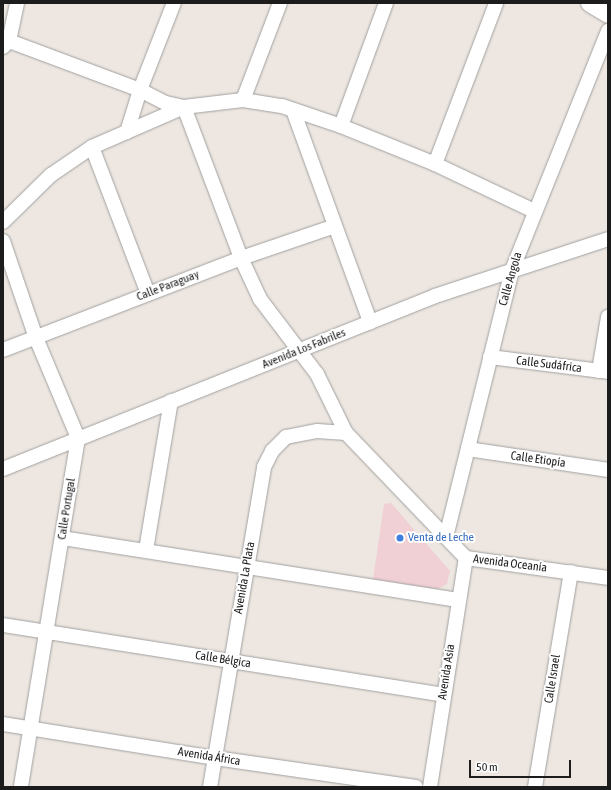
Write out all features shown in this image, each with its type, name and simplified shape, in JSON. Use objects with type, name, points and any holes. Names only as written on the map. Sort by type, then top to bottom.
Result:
[{"type":"street","points":[[16,3],[6,44],[140,90],[166,103],[184,107]]},
{"type":"street","points":[[127,132],[140,90],[174,3]]},
{"type":"street","points":[[243,100],[280,3]]},
{"type":"street","points":[[341,126],[386,3]]},
{"type":"street","points":[[435,164],[496,3]]},
{"type":"street","points":[[590,3],[608,14]]},
{"type":"street","name":"Calle Angola","points":[[446,537],[512,270],[534,211],[608,32]]},
{"type":"street","points":[[3,222],[51,175],[92,147],[184,107],[243,100],[293,110],[341,126],[435,164],[534,211]]},
{"type":"street","name":"Avenida Oceanía","points":[[184,107],[241,258],[260,298],[274,320],[300,350],[316,374],[346,433],[466,558],[608,578]]},
{"type":"street","points":[[293,110],[370,322]]},
{"type":"street","points":[[92,147],[148,294]]},
{"type":"street","name":"Calle Paraguay","points":[[3,350],[241,258],[335,226]]},
{"type":"street","name":"Avenida Los Fabriles","points":[[3,469],[435,296],[608,239]]},
{"type":"street","points":[[3,241],[36,338],[78,438]]},
{"type":"street","points":[[604,372],[608,318]]},
{"type":"street","name":"Calle Sudáfrica","points":[[490,357],[604,372]]},
{"type":"street","points":[[146,550],[171,401]]},
{"type":"street","name":"Avenida La Plata","points":[[210,787],[264,467],[272,451],[286,437],[318,431],[346,433]]},
{"type":"street","name":"Calle Portugal","points":[[21,787],[78,438]]},
{"type":"street","name":"Calle Etiopía","points":[[468,449],[608,470]]},
{"type":"street","points":[[62,538],[247,565],[459,600]]},
{"type":"street","name":"Avenida Asia","points":[[430,787],[443,695],[466,558]]},
{"type":"street","name":"Calle Israel","points":[[535,787],[571,572]]},
{"type":"street","name":"Calle Bélgica","points":[[3,625],[443,695]]},
{"type":"street","name":"Avenida África","points":[[3,724],[215,758],[416,787]]},
{"type":"shaded area","name":"Venta de Leche","points":[[391,503],[450,571],[447,584],[438,589],[373,580],[384,504]]},
{"type":"place","name":"Venta de Leche","points":[[400,538]]}]
